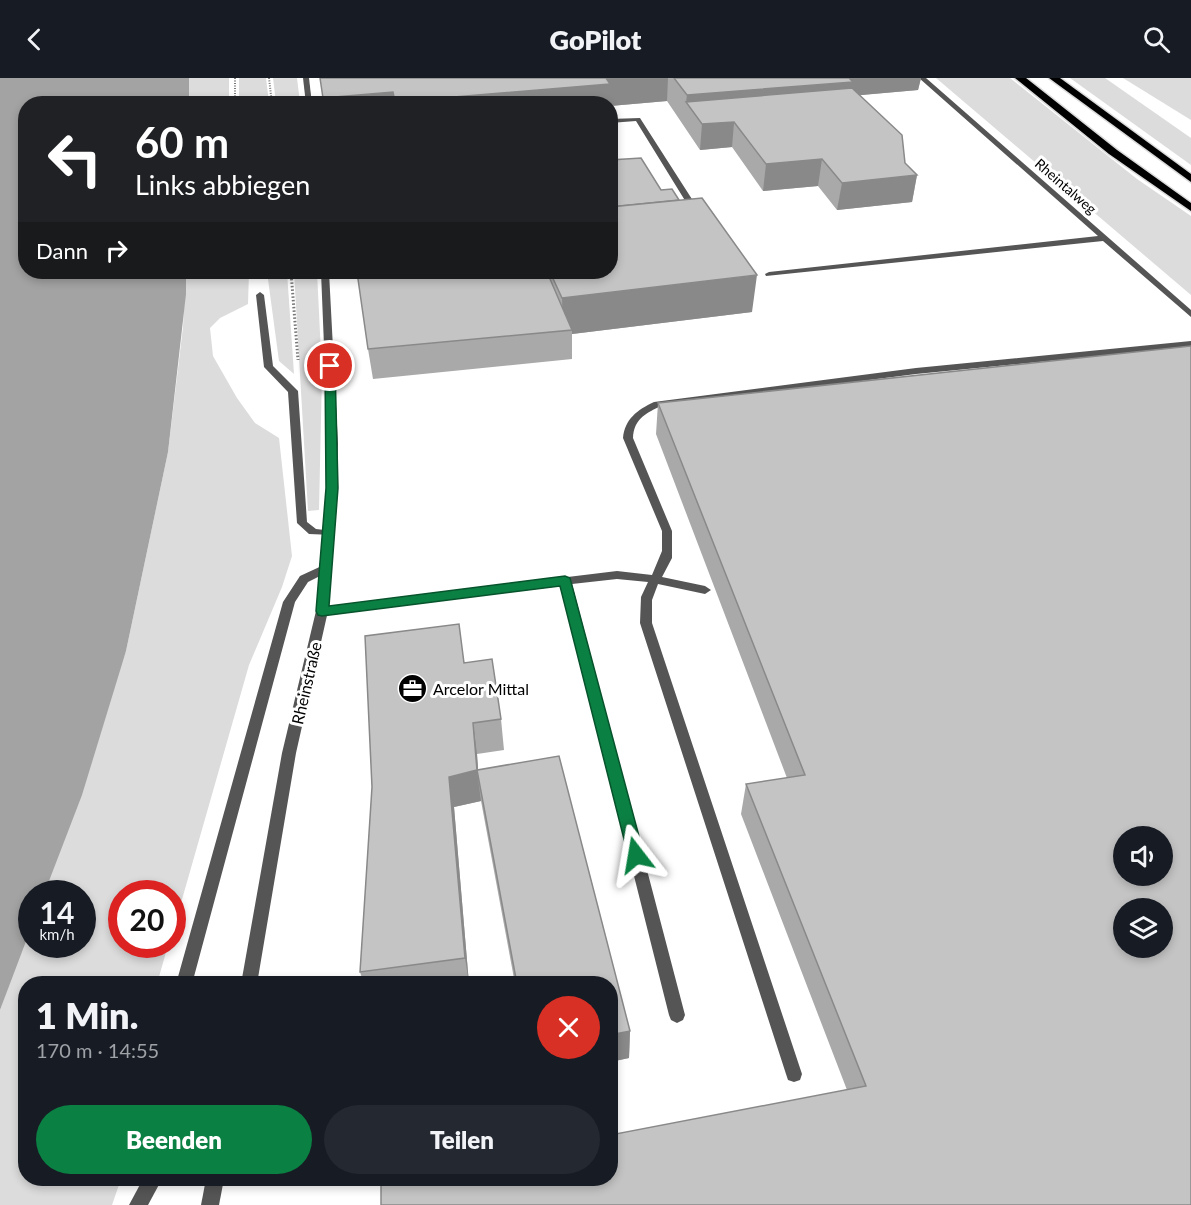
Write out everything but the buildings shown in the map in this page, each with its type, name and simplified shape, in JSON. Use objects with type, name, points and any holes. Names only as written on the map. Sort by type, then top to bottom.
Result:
[{"type":"highway","points":[[1020,78],[1113,152],[1191,208]]},
{"type":"highway","points":[[1054,78],[1191,179]]},
{"type":"street","points":[[306,78],[308,96]]},
{"type":"street","name":"Rheintalweg","points":[[922,78],[1191,314]]},
{"type":"street","points":[[618,120],[638,119],[693,207]]},
{"type":"street","points":[[769,274],[1105,238]]},
{"type":"street","name":"Rheinstraße","points":[[250,976],[289,753],[322,611],[333,444],[325,279]]},
{"type":"street","points":[[260,295],[269,367],[290,386],[294,398],[302,524],[313,532],[328,533]]},
{"type":"street","points":[[794,1074],[646,622],[648,595],[667,560],[669,546],[667,531],[627,438],[627,429],[642,410],[657,404],[916,371],[1191,344]]},
{"type":"street","points":[[186,976],[289,602],[304,579],[326,568]]},
{"type":"street","points":[[322,611],[617,575],[705,590]]},
{"type":"street","points":[[565,581],[677,1015]]},
{"type":"street","points":[[138,1205],[149,1186]]},
{"type":"street","points":[[210,1205],[214,1186]]},
{"type":"path","points":[[235,78],[235,96]]},
{"type":"path","points":[[269,78],[271,96]]},
{"type":"path","points":[[290,386],[299,369],[292,279]]},
{"type":"shaded area","points":[[0,78],[189,78],[189,96],[18,96],[18,279],[186,279],[168,452],[126,651],[82,795],[49,880],[18,880],[20,958],[0,1010]]},
{"type":"shaded area","points":[[189,78],[229,78],[229,96],[189,96]]},
{"type":"shaded area","points":[[239,78],[266,78],[268,96],[239,96]]},
{"type":"shaded area","points":[[273,78],[297,78],[299,96],[275,96]]},
{"type":"shaded area","points":[[936,78],[1010,78],[1137,179],[1191,216],[1191,295]]},
{"type":"shaded area","points":[[1070,78],[1105,78],[1191,138],[1191,165]]},
{"type":"shaded area","points":[[1123,78],[1191,78],[1191,120]]},
{"type":"shaded area","points":[[186,279],[249,279],[248,304],[220,318],[210,328],[213,356],[237,398],[255,423],[279,438],[292,556],[282,587],[249,665],[186,886],[186,880],[108,880],[108,958],[164,958],[159,976],[18,976],[18,1186],[119,1186],[112,1205],[0,1205],[0,1010],[18,958],[96,958],[96,880],[46,880],[126,651],[168,452],[183,327]]},
{"type":"shaded area","points":[[268,279],[287,279],[294,374],[279,361]]},
{"type":"shaded area","points":[[294,279],[317,279],[322,374],[319,510],[308,511]]},
{"type":"place","name":"Arcelor Mittal","points":[[412,688]]},
{"type":"route","points":[[330,366],[332,488],[322,611],[565,581],[636,855]]}]
